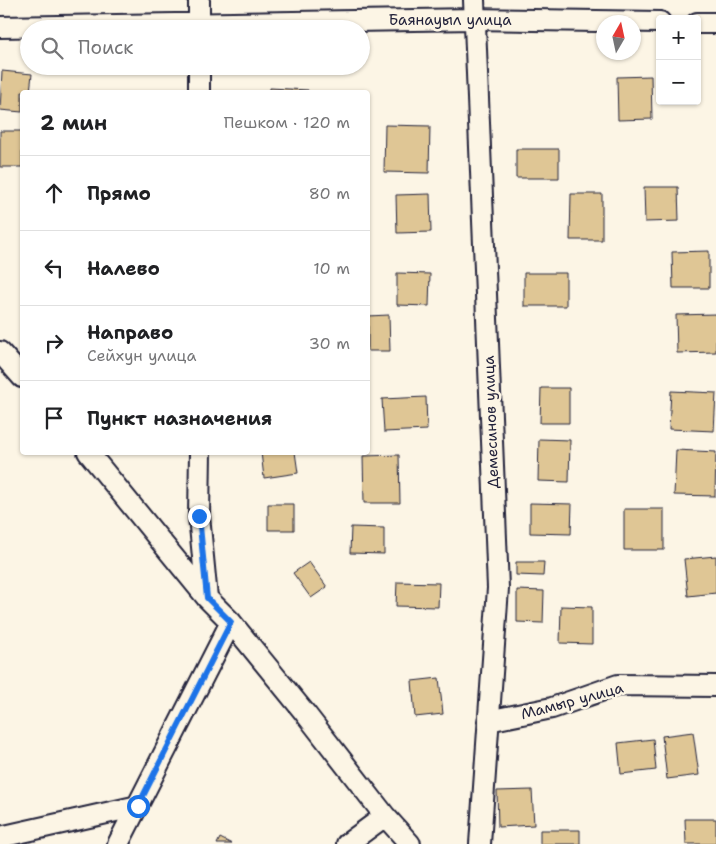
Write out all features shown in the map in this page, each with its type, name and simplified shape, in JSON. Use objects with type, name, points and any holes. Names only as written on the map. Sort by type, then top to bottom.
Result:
[{"type":"street","points":[[199,0],[199,20]]},
{"type":"street","name":"Баянауыл улица","points":[[296,20],[474,9],[656,22]]},
{"type":"street","name":"Демесинов улица","points":[[474,9],[498,588],[480,844]]},
{"type":"street","points":[[701,23],[716,23]]},
{"type":"street","name":"Баянауыл улица","points":[[0,27],[20,27]]},
{"type":"street","points":[[199,75],[199,90]]},
{"type":"street","points":[[0,352],[20,375]]},
{"type":"street","points":[[90,455],[207,598],[231,622],[385,816],[410,844]]},
{"type":"street","points":[[200,455],[199,516],[207,598]]},
{"type":"street","points":[[118,844],[231,622]]},
{"type":"street","name":"Мамыр улица","points":[[488,721],[552,708],[618,686],[716,686]]},
{"type":"street","points":[[0,837],[138,806]]},
{"type":"street","points":[[347,844],[385,816]]},
{"type":"building","points":[[2,71],[20,73],[20,75],[32,75],[30,90],[20,90],[20,112],[0,110]]},
{"type":"building","points":[[651,76],[652,119],[618,120],[617,77]]},
{"type":"building","points":[[270,88],[308,90],[270,90]]},
{"type":"building","points":[[385,125],[430,126],[429,173],[384,172]]},
{"type":"building","points":[[0,131],[20,131],[20,167],[0,167]]},
{"type":"building","points":[[516,149],[559,149],[559,178],[516,178]]},
{"type":"building","points":[[644,187],[678,187],[679,221],[645,222]]},
{"type":"building","points":[[430,194],[431,232],[397,233],[396,195]]},
{"type":"building","points":[[571,194],[602,194],[602,240],[570,240]]},
{"type":"building","points":[[709,251],[709,288],[673,288],[672,252]]},
{"type":"building","points":[[397,273],[430,274],[429,306],[397,305]]},
{"type":"building","points":[[524,273],[566,273],[566,306],[524,306]]},
{"type":"building","points":[[716,314],[716,352],[677,353],[676,315]]},
{"type":"building","points":[[389,315],[390,351],[370,351],[370,316]]},
{"type":"building","points":[[541,388],[569,388],[569,423],[540,423]]},
{"type":"building","points":[[671,391],[716,393],[714,431],[669,429]]},
{"type":"building","points":[[426,397],[427,430],[384,432],[382,399]]},
{"type":"building","points":[[539,439],[570,440],[569,482],[538,481]]},
{"type":"building","points":[[676,450],[716,452],[715,496],[674,495]]},
{"type":"building","points":[[261,455],[295,455],[298,473],[264,478]]},
{"type":"building","points":[[399,455],[400,503],[364,503],[363,456]]},
{"type":"building","points":[[530,503],[572,504],[571,534],[530,533]]},
{"type":"building","points":[[268,504],[294,504],[294,530],[268,530]]},
{"type":"building","points":[[624,509],[664,509],[664,550],[624,550]]},
{"type":"building","points":[[351,527],[384,528],[384,554],[350,553]]},
{"type":"building","points":[[716,556],[716,593],[688,596],[684,559]]},
{"type":"building","points":[[309,562],[327,587],[311,598],[293,573]]},
{"type":"building","points":[[516,562],[544,562],[543,576],[516,575]]},
{"type":"building","points":[[397,582],[439,583],[438,607],[396,606]]},
{"type":"building","points":[[517,590],[544,591],[543,623],[517,622]]},
{"type":"building","points":[[561,606],[592,607],[592,644],[560,643]]},
{"type":"building","points":[[439,678],[443,714],[415,717],[412,681]]},
{"type":"building","points":[[693,732],[699,775],[667,779],[662,736]]},
{"type":"building","points":[[653,739],[656,770],[621,774],[618,743]]},
{"type":"building","points":[[532,790],[534,825],[498,827],[497,791]]},
{"type":"building","points":[[685,819],[716,819],[716,844],[686,844]]},
{"type":"building","points":[[540,830],[580,830],[580,844],[540,844]]},
{"type":"building","points":[[220,838],[232,844],[217,844]]},
{"type":"route","points":[[138,806],[231,622],[207,598],[199,516]]}]
